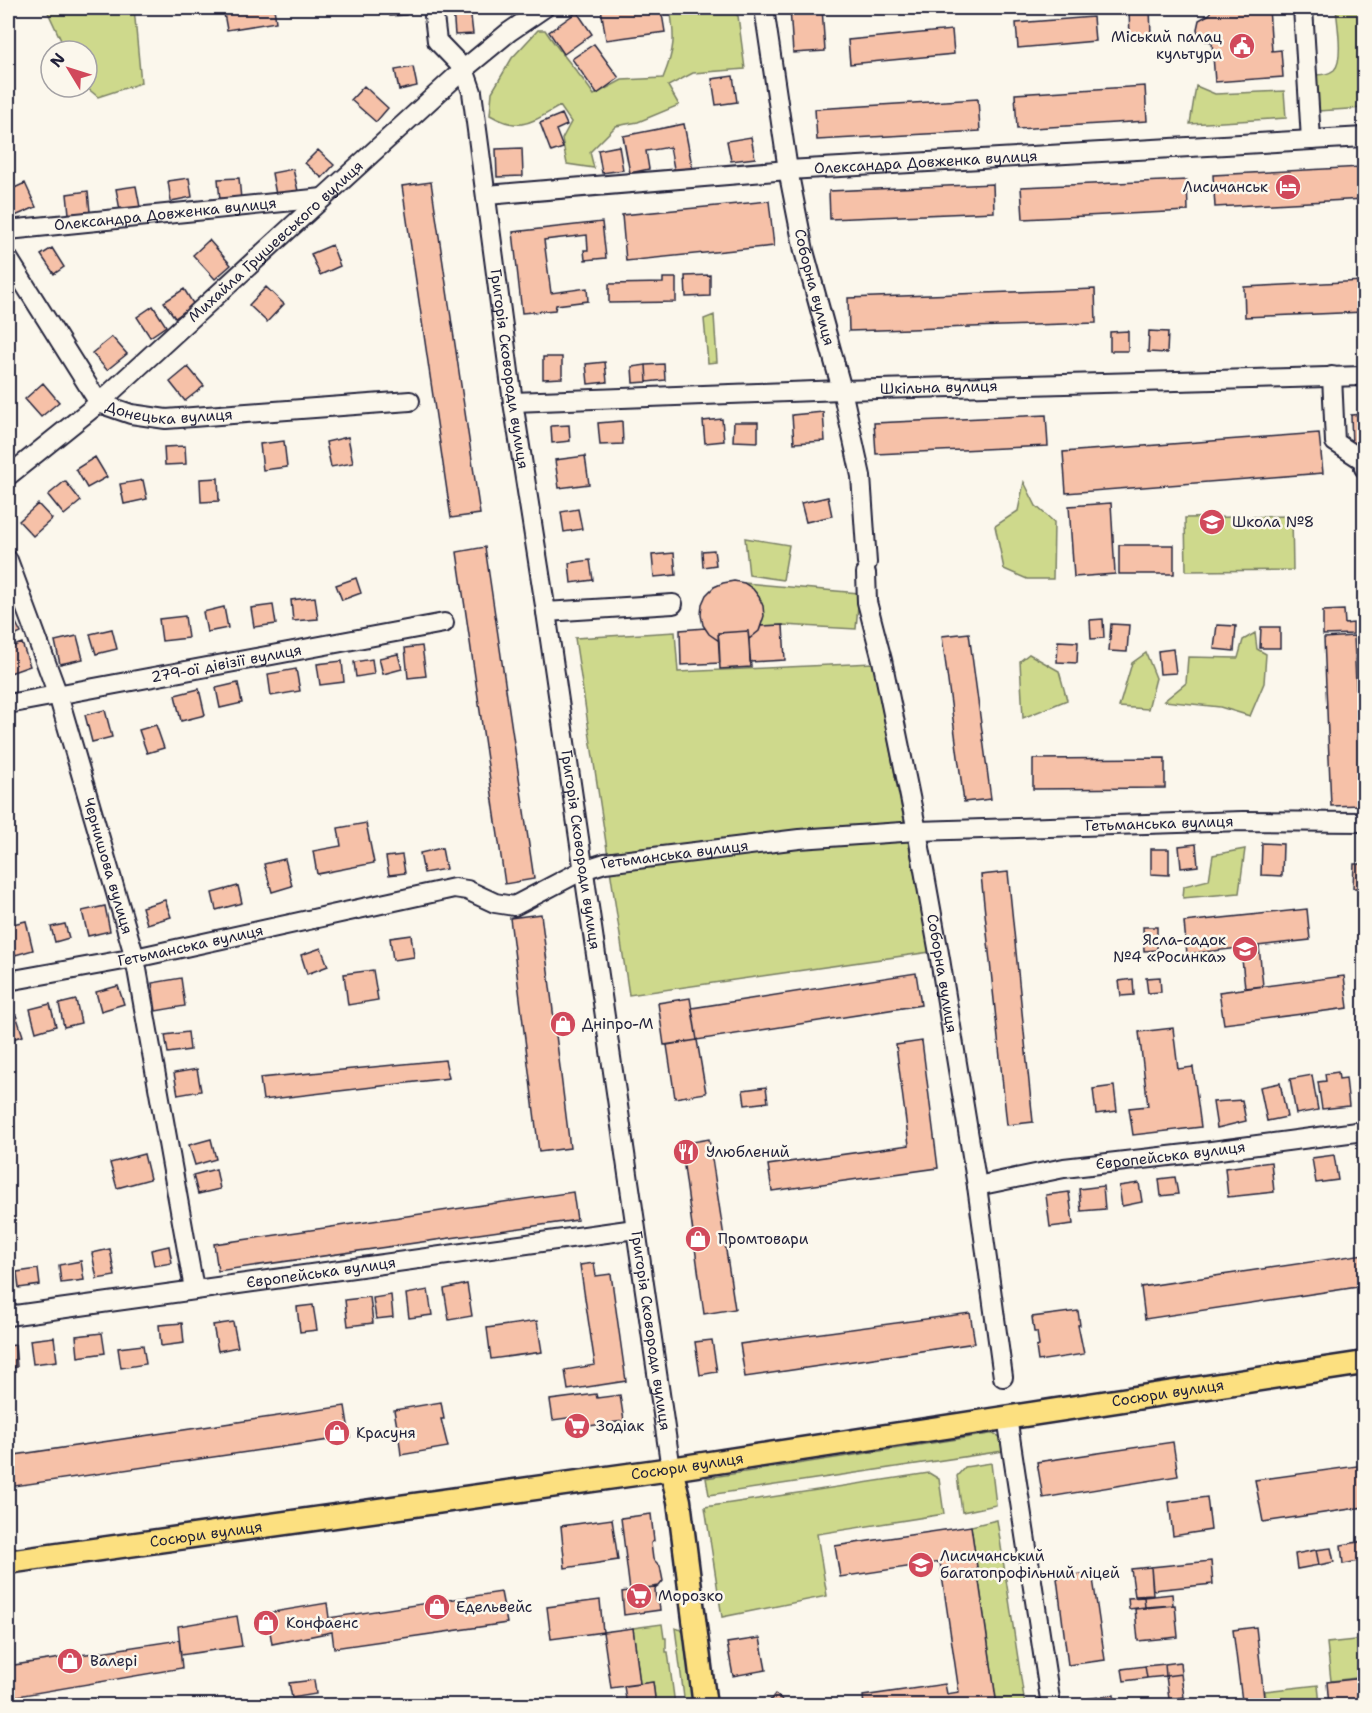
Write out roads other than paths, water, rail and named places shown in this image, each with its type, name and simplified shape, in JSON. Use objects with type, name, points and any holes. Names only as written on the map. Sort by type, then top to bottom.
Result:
[{"type":"main road","name":"Сосюри вулиця","points":[[8,1562],[672,1469],[1365,1363]]},
{"type":"main road","name":"Григорія Сковороди вулиця","points":[[672,1469],[679,1501],[705,1706]]},
{"type":"street","name":"Григорія Сковороди вулиця","points":[[433,8],[436,41],[464,69],[472,92],[513,402],[672,1469]]},
{"type":"street","name":"Михайла Грушевського вулиця","points":[[8,476],[99,403],[464,69],[509,32],[544,8]]},
{"type":"street","name":"Соборна вулиця","points":[[764,8],[788,170],[804,251],[842,390],[861,476],[867,602],[882,660],[917,831],[977,1186],[1004,1377]]},
{"type":"street","points":[[1303,8],[1311,140]]},
{"type":"street","name":"Олександра Довженка вулиця","points":[[487,195],[788,170],[1365,137]]},
{"type":"street","name":"Олександра Довженка вулиця","points":[[8,230],[323,198]]},
{"type":"street","name":"Донецька вулиця","points":[[8,258],[99,403],[131,414],[166,419],[410,401]]},
{"type":"street","points":[[1332,376],[1335,442],[1364,461],[1365,468]]},
{"type":"street","name":"Шкільна вулиця","points":[[513,402],[842,390],[1365,376]]},
{"type":"street","name":"Чернишова вулиця","points":[[8,560],[58,695],[135,958],[194,1289]]},
{"type":"street","points":[[546,612],[674,604]]},
{"type":"street","name":"279-ої дівізії вулиця","points":[[8,704],[444,623]]},
{"type":"street","name":"Гетьманська вулиця","points":[[8,981],[135,958],[454,888],[467,890],[495,903],[514,906],[583,870],[605,863],[799,838],[917,831],[1243,821],[1365,822]]},
{"type":"street","name":"Європейська вулиця","points":[[977,1186],[1064,1168],[1365,1131]]},
{"type":"street","name":"Європейська вулиця","points":[[8,1316],[635,1229]]},
{"type":"street","points":[[1007,1417],[1051,1706]]},
{"type":"place","name":"Міський палац культури","points":[[1242,46]]},
{"type":"place","name":"Лисичанськ","points":[[1288,187]]},
{"type":"place","name":"Школа №8","points":[[1212,522]]},
{"type":"place","name":"Ясла-садок №4 «Росинка»","points":[[1245,949]]},
{"type":"place","name":"Днiпро-М","points":[[563,1024]]},
{"type":"place","name":"Улюблений","points":[[686,1152]]},
{"type":"place","name":"Промтовари","points":[[698,1239]]},
{"type":"place","name":"Зодіак","points":[[577,1426]]},
{"type":"place","name":"Красуня","points":[[337,1433]]},
{"type":"place","name":"Лисичанський багатопрофільний ліцей","points":[[921,1565]]},
{"type":"place","name":"Морозко","points":[[639,1596]]},
{"type":"place","name":"Едельвейс","points":[[437,1607]]},
{"type":"place","name":"Конфаенс","points":[[266,1623]]},
{"type":"place","name":"Валері","points":[[70,1661]]}]
